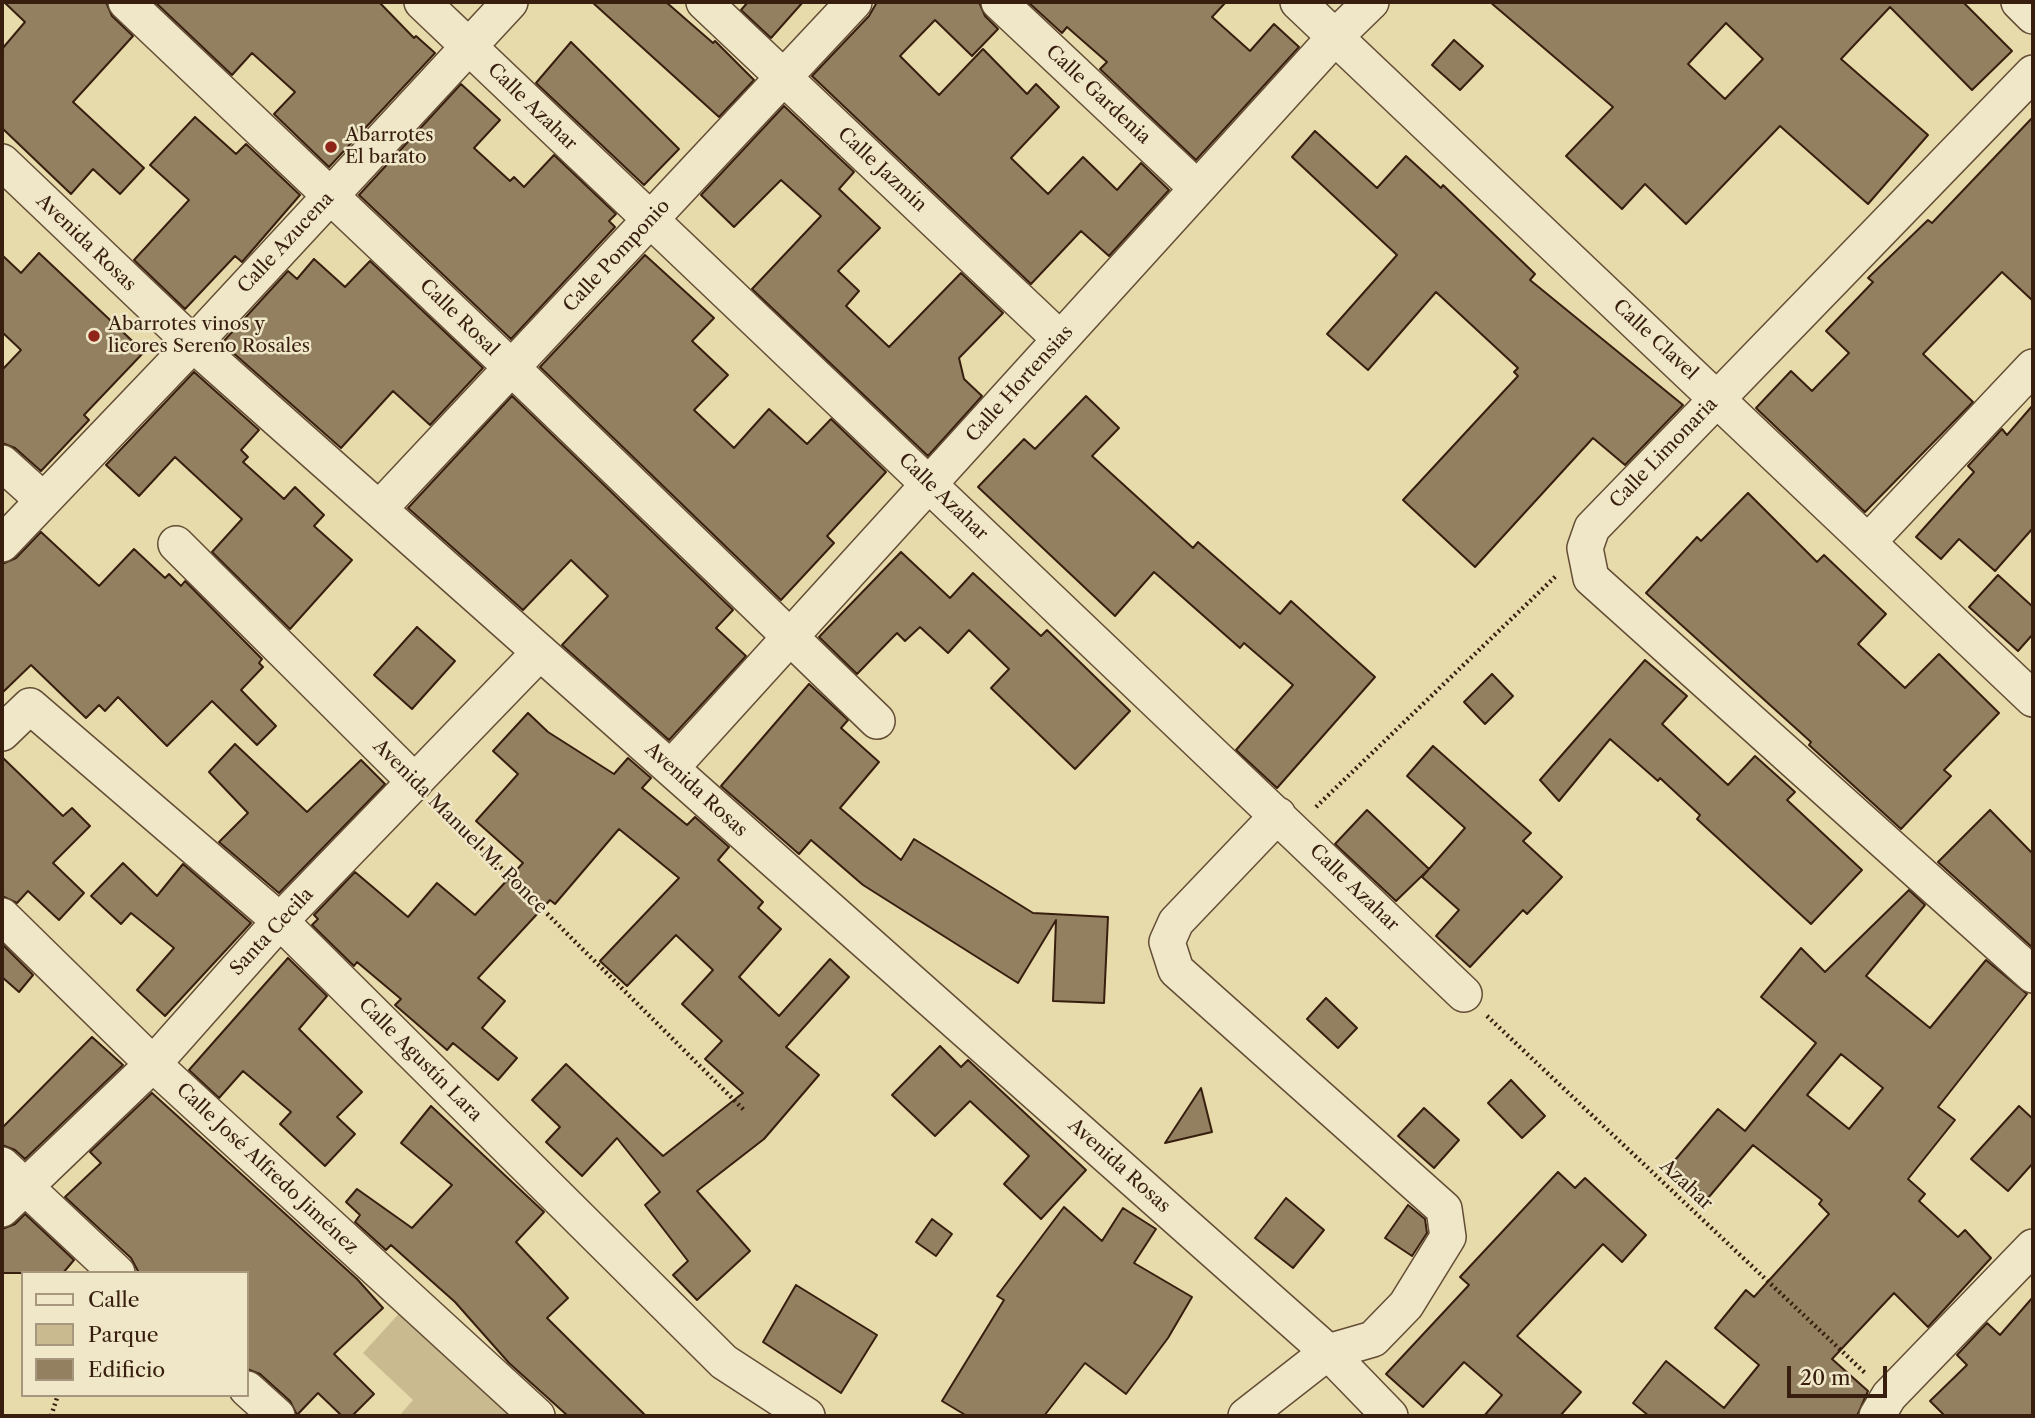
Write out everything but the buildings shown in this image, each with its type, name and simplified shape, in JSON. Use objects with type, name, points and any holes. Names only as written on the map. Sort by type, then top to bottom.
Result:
[{"type":"street","name":"Calle Rosal","points":[[126,2],[512,368],[877,721]]},
{"type":"street","name":"Calle Azahar","points":[[422,2],[1464,994]]},
{"type":"street","name":"Calle Azucena","points":[[2,544],[510,2]]},
{"type":"street","name":"Calle Jazmín","points":[[704,2],[1060,339]]},
{"type":"street","name":"Calle Pomponio","points":[[379,509],[854,2]]},
{"type":"street","name":"Calle Gardenia","points":[[999,2],[1197,188]]},
{"type":"street","name":"Calle Clavel","points":[[1298,2],[1868,542],[2026,678]]},
{"type":"street","name":"Calle Hortensias","points":[[671,768],[1197,188],[1335,37],[1371,2]]},
{"type":"street","points":[[2019,2],[2033,16]]},
{"type":"street","name":"Calle Limonaria","points":[[1585,548],[1592,528],[2033,73]]},
{"type":"street","name":"Avenida Rosas","points":[[2,162],[192,344],[1328,1352],[1390,1416]]},
{"type":"street","points":[[1868,542],[2033,367]]},
{"type":"street","points":[[2,463],[43,500]]},
{"type":"street","name":"Avenida Manuel M. Ponce","points":[[176,544],[415,782]]},
{"type":"street","points":[[1585,548],[1591,578],[2033,975]]},
{"type":"street","name":"Santa Cecila","points":[[9,1187],[153,1064],[280,921],[540,652]]},
{"type":"street","name":"Calle Agustín Lara","points":[[2,733],[30,706],[280,921],[724,1362],[807,1416]]},
{"type":"street","points":[[1246,1416],[1328,1352],[1373,1339],[1406,1305],[1448,1237],[1444,1209],[1176,970],[1167,942],[1176,922],[1285,822]]},
{"type":"street","name":"Calle José Alfredo Jiménez","points":[[2,916],[153,1064],[537,1416]]},
{"type":"street","points":[[9,1187],[114,1271]]},
{"type":"street","points":[[1883,1406],[2033,1247]]},
{"type":"street","points":[[248,1390],[277,1416]]},
{"type":"path","points":[[1285,822],[1585,548]]},
{"type":"path","name":"Avenida Manuel M. Ponce","points":[[415,782],[744,1110]]},
{"type":"path","name":"Azahar","points":[[1464,994],[1883,1406]]},
{"type":"path","points":[[51,1416],[57,1397]]},
{"type":"green space","points":[[405,1307],[520,1416],[399,1416],[413,1400],[363,1353]]},
{"type":"place","name":"Abarrotes El barato","points":[[331,147]]},
{"type":"place","name":"Abarrotes vinos y licores Sereno Rosales","points":[[94,336]]}]
